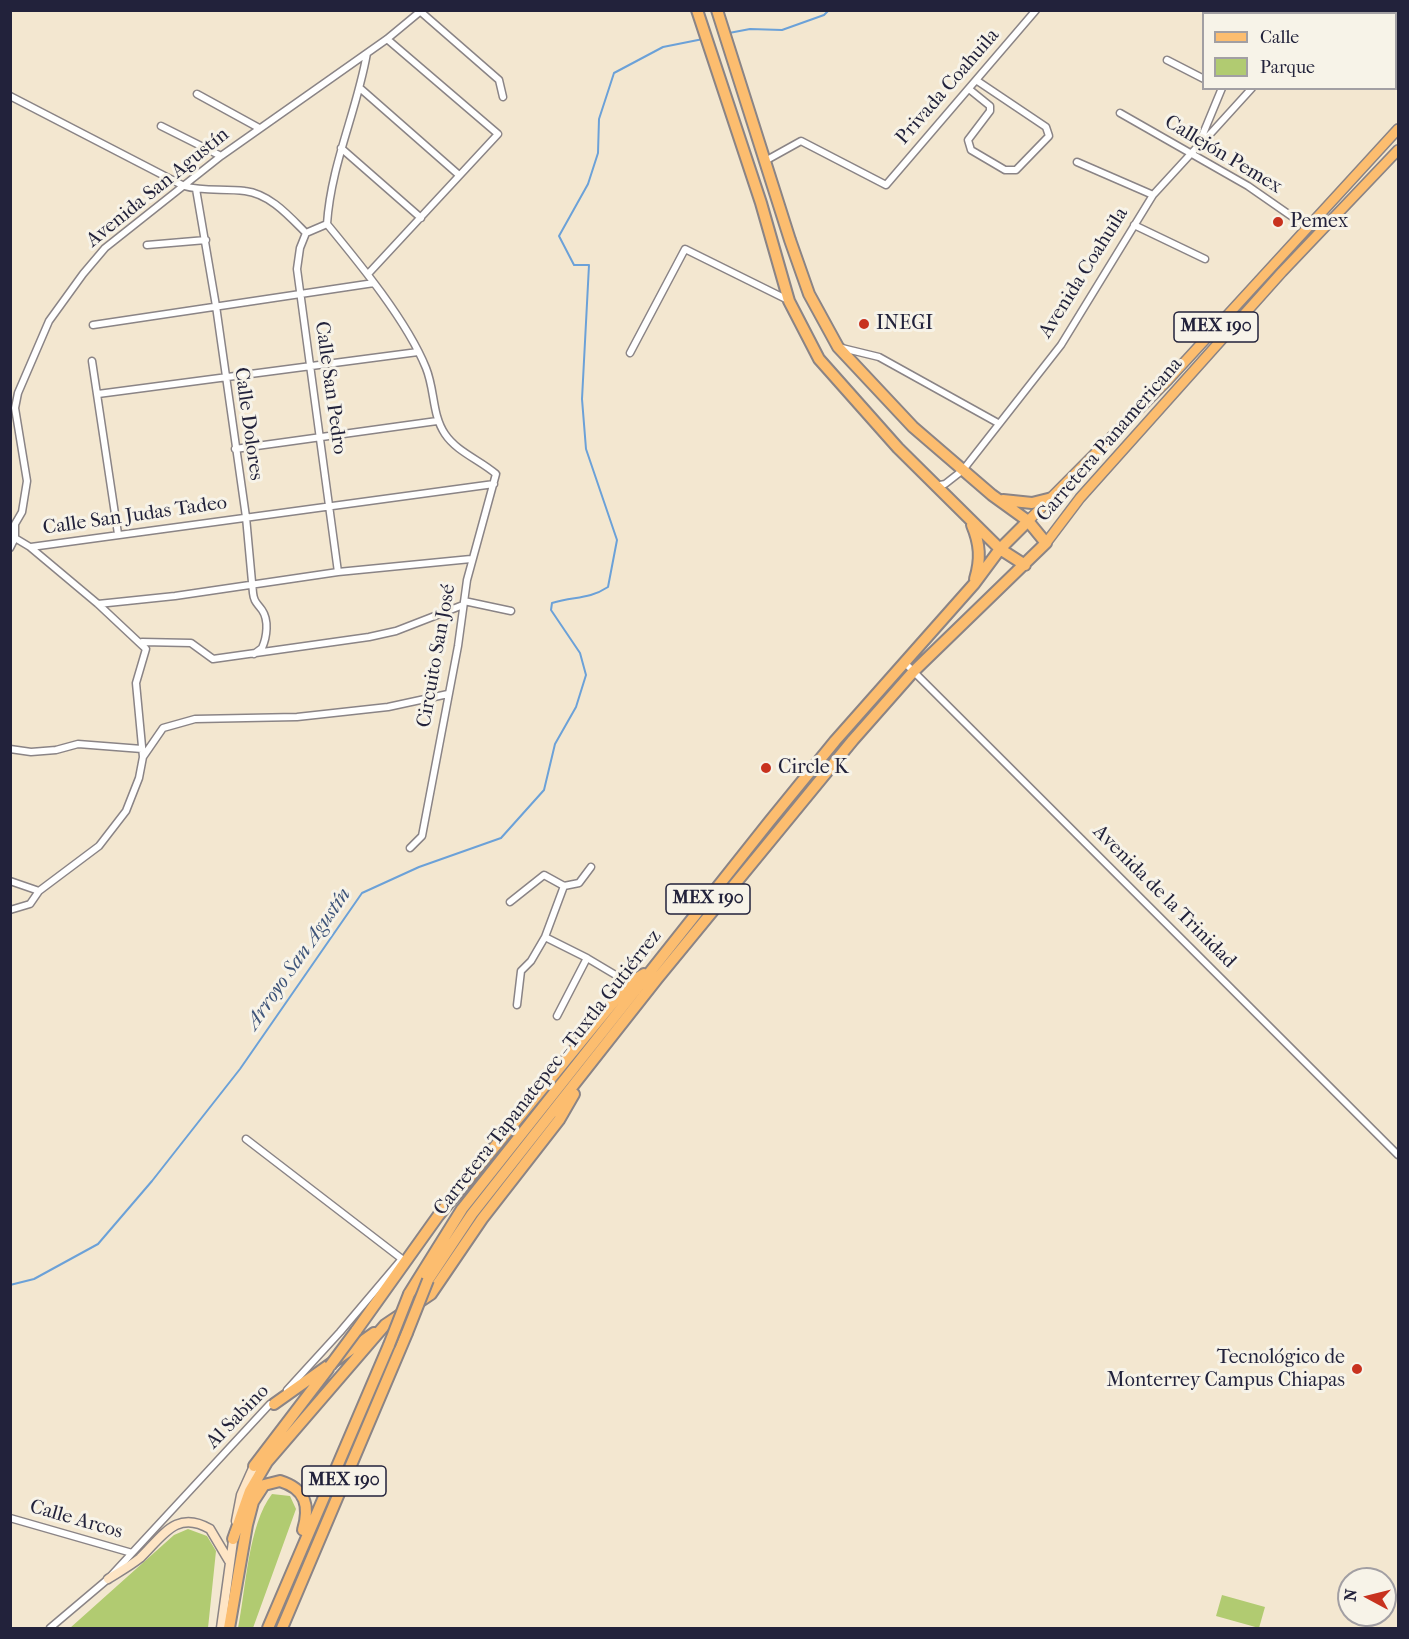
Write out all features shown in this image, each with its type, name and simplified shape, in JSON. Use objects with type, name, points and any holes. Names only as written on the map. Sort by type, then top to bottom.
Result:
[{"type":"highway","points":[[697,10],[760,203],[789,301],[819,360],[898,448],[936,486],[1000,549],[1025,565]]},
{"type":"highway","points":[[717,10],[809,294],[838,347],[913,427],[992,495],[1028,521],[1046,543]]},
{"type":"highway","points":[[992,495],[1011,503],[1032,504],[1053,498]]},
{"type":"highway","points":[[970,519],[978,540],[980,562],[974,584]]},
{"type":"highway","name":"Carretera Tapanatepec - Tuxtla Gutiérrez","points":[[282,1629],[428,1280],[472,1214],[778,828],[909,667],[1000,549],[1028,521]]},
{"type":"highway","name":"Carretera Tapanatepec - Tuxtla Gutiérrez","points":[[268,1629],[409,1294],[462,1209],[835,741],[909,667],[1025,565],[1046,543]]},
{"type":"highway","name":"MEX 190","points":[[254,1466],[356,1331],[438,1216],[629,983],[650,971]]},
{"type":"highway","points":[[274,1404],[431,1294],[482,1219],[559,1120],[592,1062]]},
{"type":"highway","points":[[233,1539],[250,1491],[267,1462],[386,1325]]},
{"type":"highway","points":[[229,1629],[247,1525],[257,1494],[271,1481],[280,1480],[296,1487],[302,1492],[307,1505],[294,1565]]},
{"type":"main road","name":"Carretera Panamericana","points":[[1028,521],[1168,380],[1398,129]]},
{"type":"main road","name":"Carretera Panamericana","points":[[1046,543],[1080,498],[1282,272],[1398,150]]},
{"type":"main road","name":"MEX 190","points":[[221,1629],[241,1495],[254,1466]]},
{"type":"main road","points":[[108,1579],[138,1559],[173,1526],[187,1521],[210,1529],[230,1562]]},
{"type":"street","name":"Privada Coahuila","points":[[765,161],[801,141],[886,184],[1036,10]]},
{"type":"street","points":[[421,11],[499,80],[503,97]]},
{"type":"street","name":"Avenida San Agustín","points":[[10,548],[15,538],[15,524],[22,512],[27,481],[15,408],[28,364],[49,321],[82,274],[105,248],[221,156],[387,39],[421,11]]},
{"type":"street","points":[[368,274],[498,134],[387,39]]},
{"type":"street","points":[[235,449],[437,421],[432,386],[418,352],[368,274],[327,224],[329,196],[340,148],[361,89],[366,53]]},
{"type":"street","points":[[1167,60],[1202,78]]},
{"type":"street","points":[[969,88],[990,106],[990,111],[968,140],[971,150],[1005,170],[1016,170],[1049,136],[1046,127],[976,80]]},
{"type":"street","points":[[361,89],[459,175]]},
{"type":"street","name":"Avenida Coahuila","points":[[963,470],[1061,345],[1153,195],[1198,147],[1222,90]]},
{"type":"street","points":[[1198,147],[1250,90]]},
{"type":"street","points":[[197,94],[259,128]]},
{"type":"street","points":[[10,96],[184,186],[256,194],[283,210],[306,232],[327,224]]},
{"type":"street","name":"Callejón Pemex","points":[[1120,113],[1248,186],[1307,227]]},
{"type":"street","points":[[161,126],[221,156]]},
{"type":"street","points":[[340,148],[421,218]]},
{"type":"street","points":[[1077,162],[1153,195]]},
{"type":"street","name":"Calle Dolores","points":[[196,189],[206,240],[246,517],[254,602],[263,611],[267,627],[262,648],[254,654]]},
{"type":"street","points":[[1134,225],[1205,259]]},
{"type":"street","name":"Calle San Pedro","points":[[306,232],[298,258],[301,296],[338,572]]},
{"type":"street","points":[[147,245],[206,240]]},
{"type":"street","points":[[630,353],[685,249],[789,301]]},
{"type":"street","points":[[93,325],[216,306],[301,296],[374,283]]},
{"type":"street","points":[[838,347],[879,357],[998,423]]},
{"type":"street","points":[[98,394],[418,352]]},
{"type":"street","points":[[92,361],[118,534]]},
{"type":"street","name":"Circuito San José","points":[[410,848],[422,836],[458,646],[471,559],[496,474],[455,446],[437,421]]},
{"type":"street","points":[[936,486],[945,484],[963,470]]},
{"type":"street","name":"Calle San Judas Tadeo","points":[[30,547],[494,484]]},
{"type":"street","points":[[10,910],[30,903],[39,891],[99,846],[126,811],[139,778],[143,757],[136,683],[146,649],[142,642],[98,604],[30,547],[15,538]]},
{"type":"street","points":[[98,604],[338,572],[471,559]]},
{"type":"street","points":[[142,642],[191,643],[213,659],[387,633],[463,603],[511,611]]},
{"type":"street","name":"Avenida de la Trinidad","points":[[909,667],[1398,1155]]},
{"type":"street","points":[[143,757],[164,728],[195,719],[297,717],[388,707],[448,694]]},
{"type":"street","points":[[10,749],[31,752],[56,750],[78,744],[142,749]]},
{"type":"street","points":[[510,902],[544,875],[564,886],[579,883],[591,867]]},
{"type":"street","points":[[10,881],[39,891]]},
{"type":"street","points":[[517,1005],[521,971],[531,962],[545,937],[564,886]]},
{"type":"street","points":[[545,937],[629,983]]},
{"type":"street","points":[[557,1016],[587,958]]},
{"type":"street","points":[[246,1139],[402,1259]]},
{"type":"street","name":"Al Sabino","points":[[50,1629],[108,1579],[270,1404],[274,1404],[340,1332],[438,1216]]},
{"type":"street","name":"Calle Arcos","points":[[10,1518],[132,1553]]},
{"type":"green space","points":[[272,1494],[290,1496],[296,1509],[253,1628],[238,1628],[253,1540],[264,1507]]},
{"type":"green space","points":[[188,1529],[207,1536],[216,1551],[208,1628],[70,1628],[174,1535]]},
{"type":"green space","points":[[1222,1595],[1265,1607],[1259,1628],[1216,1616]]},
{"type":"waterway","name":"Arroyo San Agustín","points":[[729,33],[750,29],[782,30],[824,15],[829,10]]},
{"type":"waterway","name":"Arroyo San Agustín","points":[[10,1285],[34,1279],[98,1244],[152,1181],[240,1069],[362,893],[419,867],[501,838],[544,790],[555,744],[576,707],[586,675],[580,653],[551,610],[552,603],[588,596],[608,587],[617,540],[586,449],[582,399],[589,265],[574,265],[559,236],[588,184],[598,153],[599,119],[614,73],[663,47],[703,39]]},
{"type":"place","name":"Pemex","points":[[1278,222]]},
{"type":"place","name":"INEGI","points":[[864,324]]},
{"type":"place","name":"Circle K","points":[[766,768]]},
{"type":"place","name":"Tecnológico de Monterrey Campus Chiapas","points":[[1357,1369]]}]
